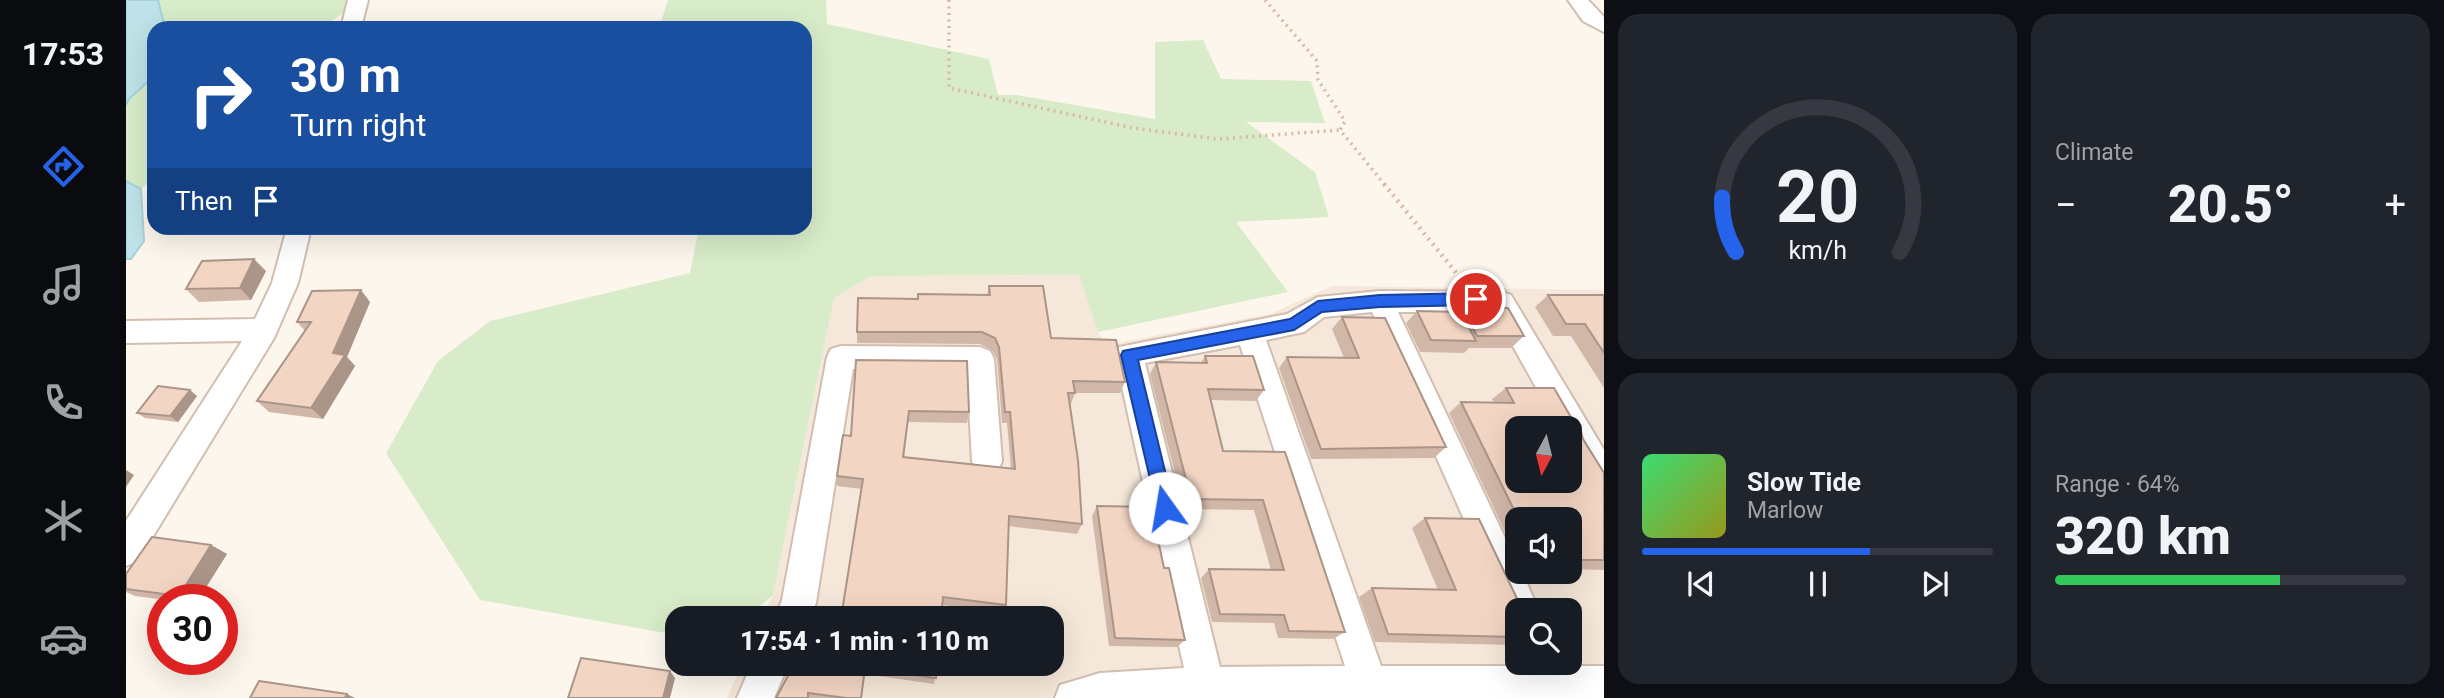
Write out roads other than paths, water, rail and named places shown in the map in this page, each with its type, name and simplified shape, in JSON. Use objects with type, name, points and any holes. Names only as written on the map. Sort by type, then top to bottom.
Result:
[{"type":"street","points":[[353,21],[358,0]]},
{"type":"street","points":[[1578,0],[1590,16],[1604,26]]},
{"type":"street","points":[[126,550],[264,330],[285,283],[297,235]]},
{"type":"street","points":[[1208,692],[1129,355],[1294,324],[1318,307],[1380,301],[1476,299],[1502,302],[1604,479]]},
{"type":"street","points":[[1380,301],[1516,598]]},
{"type":"street","points":[[126,332],[264,330]]},
{"type":"street","points":[[1250,333],[1372,691]]},
{"type":"street","points":[[798,606],[841,357],[980,359],[987,461]]},
{"type":"street","points":[[755,698],[765,676]]},
{"type":"street","points":[[1073,698],[1100,691],[1372,691],[1554,682],[1604,684]]},
{"type":"water","points":[[126,0],[158,0],[163,21],[147,21],[147,82],[126,105]]},
{"type":"water","points":[[126,181],[141,189],[144,241],[131,259],[126,259]]}]
